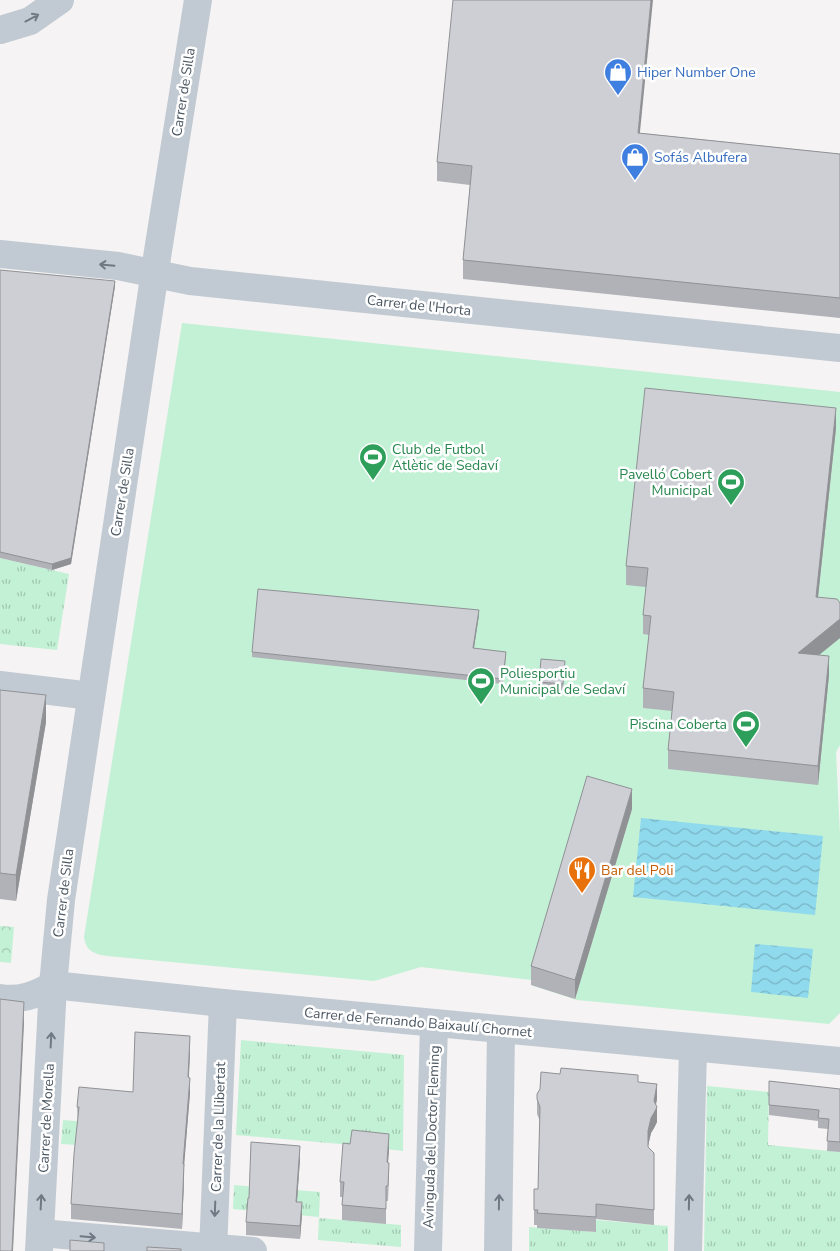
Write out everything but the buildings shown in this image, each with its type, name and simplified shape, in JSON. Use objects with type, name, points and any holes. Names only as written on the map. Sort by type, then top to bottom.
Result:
[{"type":"street","points":[[0,30],[30,21],[60,0]]},
{"type":"street","name":"Carrer de Silla","points":[[53,985],[61,900],[91,696],[198,0]]},
{"type":"street","name":"Carrer de l'Horta","points":[[0,254],[118,266],[190,281],[840,348]]},
{"type":"street","points":[[0,684],[91,696]]},
{"type":"street","points":[[0,998],[9,1000],[26,998],[42,992],[53,985]]},
{"type":"street","name":"Carrer de Fernando Baixaulí Chornet","points":[[53,985],[501,1030],[840,1061]]},
{"type":"street","name":"Carrer de Morella","points":[[39,1242],[53,985]]},
{"type":"street","name":"Carrer de la Llibertat","points":[[213,1249],[223,1003]]},
{"type":"street","name":"Avinguda del Doctor Fleming","points":[[428,1251],[434,1023]]},
{"type":"street","points":[[498,1251],[501,1030]]},
{"type":"street","points":[[688,1251],[693,1048]]},
{"type":"street","points":[[39,1242],[253,1251]]},
{"type":"green space","name":"Poliesportiu Municipal de Sedaví","points":[[182,323],[840,392],[840,745],[836,752],[840,835],[840,1013],[829,1024],[577,1000],[531,985],[532,980],[421,967],[374,981],[107,956],[95,953],[89,949],[84,937]]},
{"type":"green space","points":[[0,558],[69,574],[57,650],[0,644]]},
{"type":"green space","points":[[0,926],[14,927],[11,963],[0,962]]},
{"type":"green space","points":[[241,1040],[404,1055],[403,1151],[236,1135]]},
{"type":"green space","points":[[707,1086],[769,1092],[768,1145],[840,1152],[840,1251],[704,1251]]},
{"type":"green space","points":[[63,1120],[131,1126],[77,1145],[61,1144]]},
{"type":"green space","points":[[234,1185],[320,1192],[319,1217],[233,1209]]},
{"type":"green space","points":[[319,1218],[401,1225],[401,1247],[318,1240]]},
{"type":"green space","points":[[596,1220],[668,1226],[668,1251],[529,1251],[529,1227],[596,1232]]},
{"type":"water","points":[[641,818],[823,836],[815,915],[633,897]]},
{"type":"water","points":[[755,944],[813,949],[808,998],[751,992]]},
{"type":"place","name":"Hiper Number One","points":[[618,96]]},
{"type":"place","name":"Sofás Albufera","points":[[635,181]]},
{"type":"place","name":"Club de Futbol Atlètic de Sedaví","points":[[373,481]]},
{"type":"place","name":"Pavelló Cobert Municipal","points":[[731,506]]},
{"type":"place","name":"Poliesportiu Municipal de Sedaví","points":[[481,705]]},
{"type":"place","name":"Piscina Coberta","points":[[746,748]]},
{"type":"place","name":"Bar del Poli","points":[[582,894]]}]
